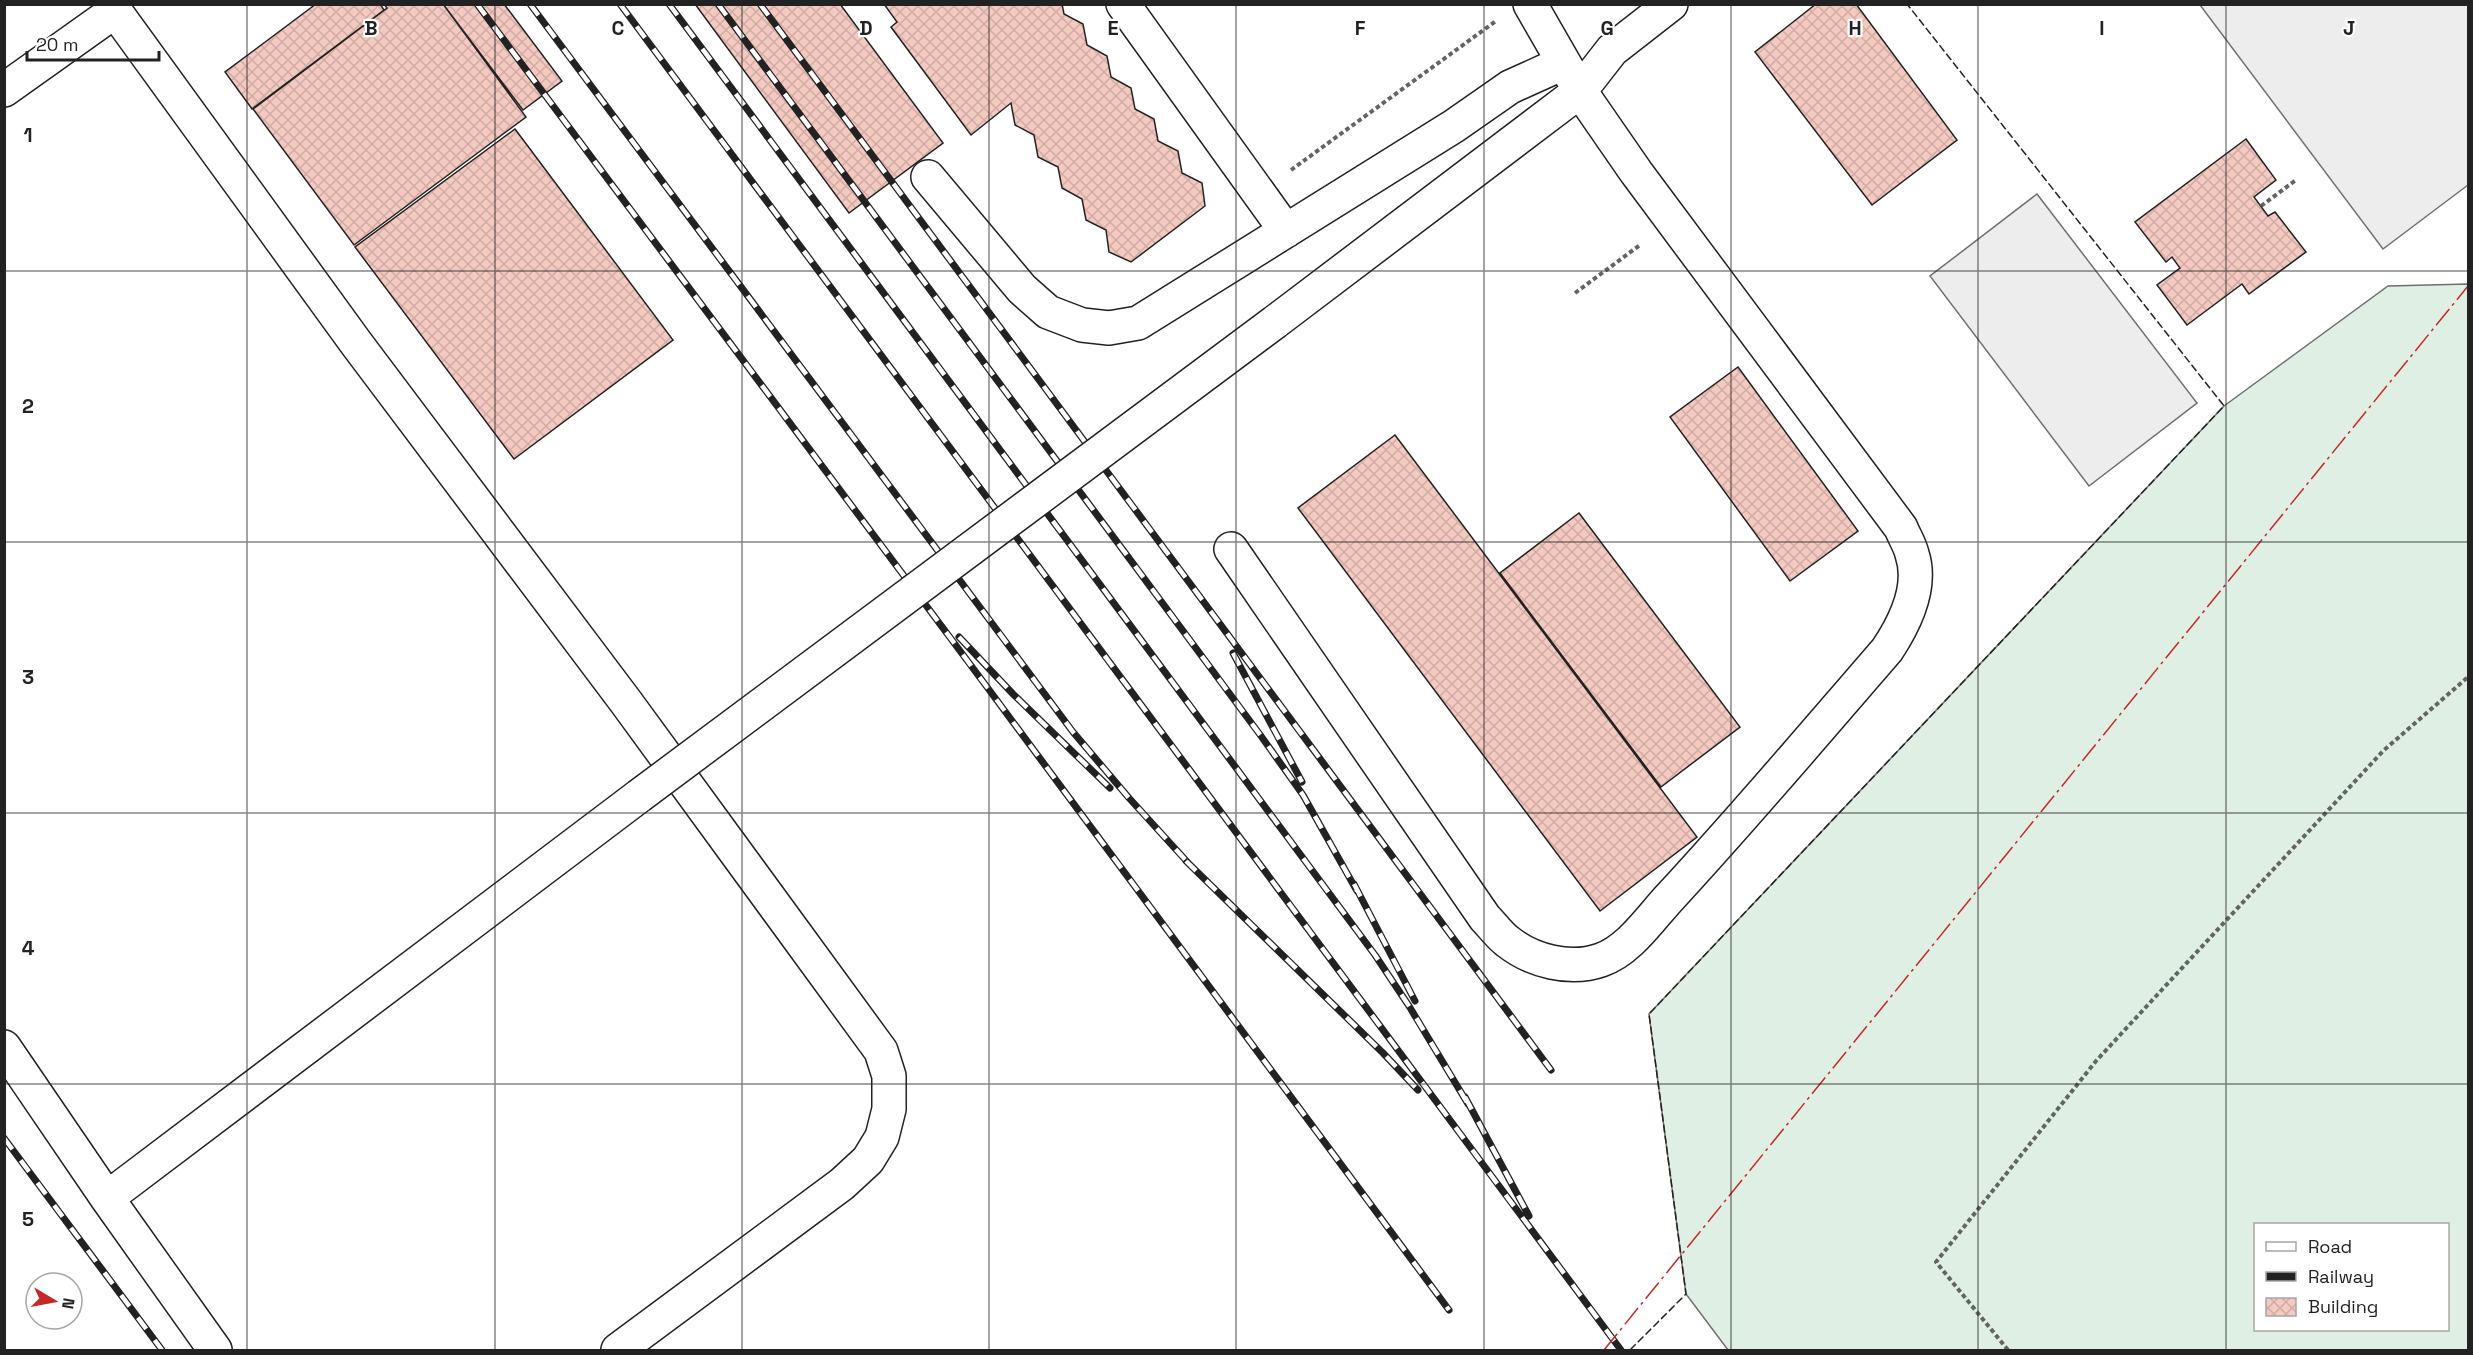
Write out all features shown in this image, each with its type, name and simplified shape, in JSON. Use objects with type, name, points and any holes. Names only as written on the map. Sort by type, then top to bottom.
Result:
[{"type":"lane","points":[[1123,4],[1286,231]]},
{"type":"lane","points":[[1231,549],[1485,918],[1507,941],[1533,956],[1554,963],[1577,964],[1602,960],[1625,946],[1719,844],[1887,650],[1903,627],[1911,605],[1914,582],[1913,555],[1901,528],[1636,172],[1580,91],[1530,4]]},
{"type":"lane","points":[[107,1198],[1580,91],[1612,50],[1671,4]]},
{"type":"lane","points":[[4,90],[113,8],[356,343],[626,702],[881,1051],[889,1076],[889,1109],[882,1137],[868,1160],[842,1184],[618,1350]]},
{"type":"lane","points":[[928,177],[1022,289],[1048,312],[1082,325],[1109,328],[1138,323],[1454,126],[1509,87],[1563,63]]},
{"type":"lane","points":[[4,1047],[215,1350]]},
{"type":"path","points":[[1259,194],[1497,21]]},
{"type":"path","points":[[2261,206],[2296,180]]},
{"type":"path","points":[[1575,293],[1644,242]]},
{"type":"path","points":[[2008,1350],[1936,1262],[2096,1061],[2382,751],[2469,677]]},
{"type":"green space","points":[[2468,284],[2468,1350],[1728,1350],[1686,1294],[1649,1014],[2224,406],[2388,286]]},
{"type":"shaded area","points":[[2200,5],[2468,5],[2468,185],[2383,249]]},
{"type":"shaded area","points":[[2037,194],[2197,403],[2089,486],[1930,276]]},
{"type":"building","points":[[316,4],[380,4],[384,10],[252,109],[225,72]]},
{"type":"building","points":[[384,4],[443,4],[526,117],[354,245],[253,109],[387,8]]},
{"type":"building","points":[[443,4],[504,4],[562,81],[523,110]]},
{"type":"building","points":[[695,4],[840,4],[943,143],[849,213]]},
{"type":"building","points":[[884,4],[1062,4],[1064,14],[1083,24],[1087,45],[1107,56],[1111,77],[1131,88],[1135,109],[1154,119],[1158,141],[1178,151],[1182,173],[1202,183],[1205,206],[1131,262],[1109,252],[1106,230],[1086,220],[1082,199],[1062,188],[1058,167],[1038,157],[1034,135],[1015,125],[1011,103],[971,135],[891,27],[897,22]]},
{"type":"building","points":[[1816,4],[1856,4],[1957,140],[1872,205],[1755,52]]},
{"type":"building","points":[[515,129],[673,340],[514,459],[355,247]]},
{"type":"building","points":[[2246,139],[2276,180],[2254,197],[2268,216],[2275,212],[2306,252],[2249,294],[2242,284],[2187,325],[2157,285],[2180,268],[2172,257],[2166,262],[2135,222]]},
{"type":"building","points":[[1738,367],[1858,531],[1790,581],[1670,417]]},
{"type":"building","points":[[1395,435],[1697,837],[1600,911],[1298,508]]},
{"type":"building","points":[[1579,513],[1740,727],[1661,787],[1500,573]]},
{"type":"railway","points":[[477,4],[1449,1310]]},
{"type":"railway","points":[[530,4],[1073,732],[1191,866]]},
{"type":"railway","points":[[620,4],[1621,1350]]},
{"type":"railway","points":[[669,4],[1375,955],[1409,1006],[1468,1104]]},
{"type":"railway","points":[[718,4],[1261,736],[1303,795],[1357,891]]},
{"type":"railway","points":[[760,4],[1551,1070]]},
{"type":"railway","points":[[959,637],[1013,694],[1110,788]]},
{"type":"railway","points":[[1233,653],[1302,782]]},
{"type":"railway","points":[[1186,861],[1418,1090]]},
{"type":"railway","points":[[1354,884],[1415,1001]]},
{"type":"railway","points":[[1465,1097],[1529,1216]]},
{"type":"railway","points":[[4,1138],[162,1350]]},
{"type":"fence","points":[[1630,1350],[1686,1294],[1649,1014],[2224,406],[1907,4]]},
{"type":"power","points":[[1604,1350],[2468,286]]}]
